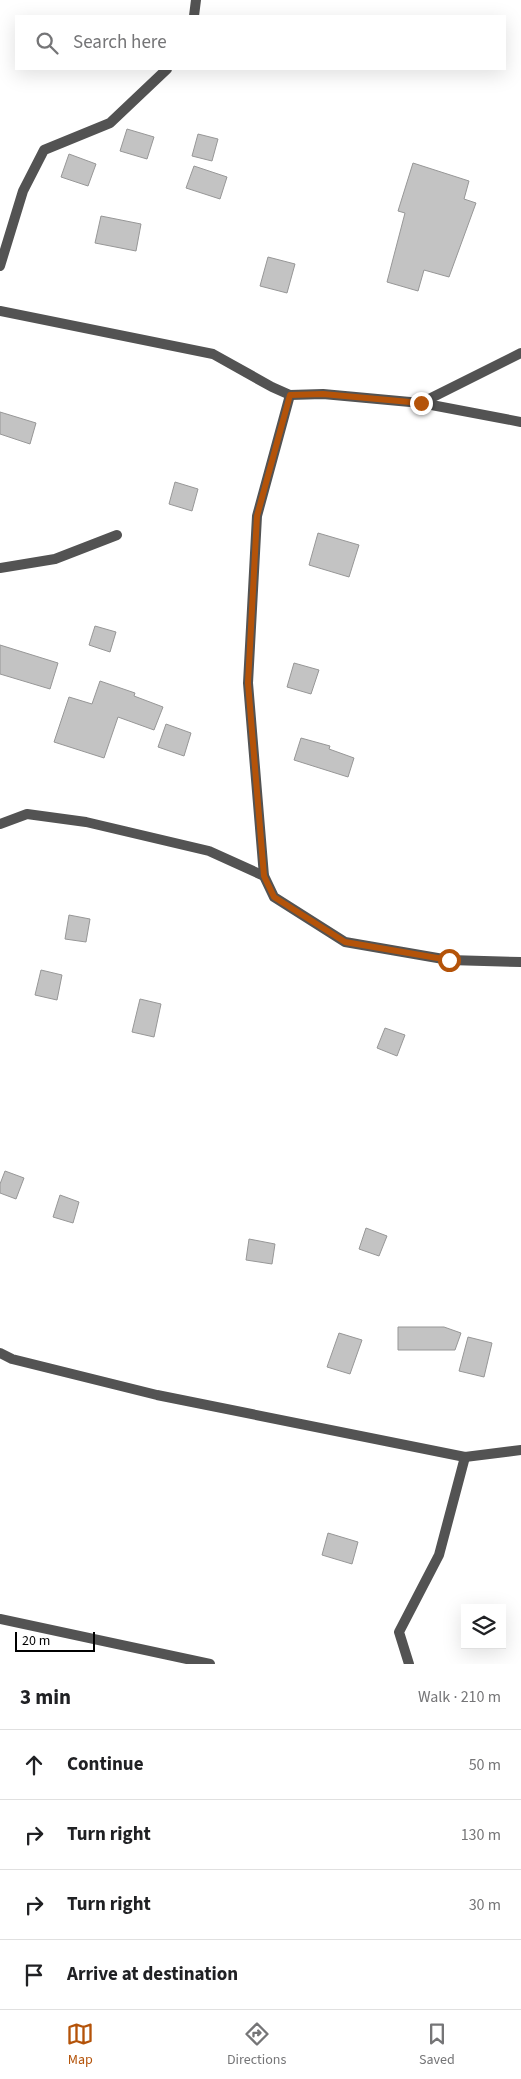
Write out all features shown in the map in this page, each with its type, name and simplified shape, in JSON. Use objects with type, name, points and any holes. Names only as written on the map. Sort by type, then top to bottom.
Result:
[{"type":"street","points":[[194,15],[196,0]]},
{"type":"street","points":[[0,266],[23,191],[44,150],[110,123],[165,70]]},
{"type":"street","points":[[0,311],[213,354],[290,395],[323,394],[421,403],[521,422]]},
{"type":"street","points":[[421,403],[521,353]]},
{"type":"street","points":[[290,395],[257,516],[255,545],[248,683],[264,876],[274,897],[345,942],[449,960],[521,962]]},
{"type":"street","points":[[0,568],[55,559],[117,535]]},
{"type":"street","points":[[0,824],[28,814],[86,822],[210,851],[264,876]]},
{"type":"street","points":[[0,1353],[12,1359],[158,1395],[465,1457],[521,1450]]},
{"type":"street","points":[[409,1664],[399,1632],[439,1555],[465,1457]]},
{"type":"street","points":[[0,1619],[207,1664]]},
{"type":"building","points":[[127,129],[154,137],[147,159],[120,151]]},
{"type":"building","points":[[198,134],[218,139],[212,161],[192,156]]},
{"type":"building","points":[[69,154],[96,164],[88,186],[61,177]]},
{"type":"building","points":[[413,163],[469,181],[464,199],[476,203],[449,277],[424,270],[418,291],[387,282],[405,213],[398,211]]},
{"type":"building","points":[[194,166],[227,177],[220,199],[186,188]]},
{"type":"building","points":[[101,216],[141,224],[136,251],[95,243]]},
{"type":"building","points":[[268,257],[295,264],[287,293],[260,286]]},
{"type":"building","points":[[0,412],[36,423],[30,444],[0,434]]},
{"type":"building","points":[[175,482],[198,489],[192,511],[169,504]]},
{"type":"building","points":[[318,533],[359,545],[349,577],[309,565]]},
{"type":"building","points":[[95,626],[116,632],[110,652],[89,645]]},
{"type":"building","points":[[0,645],[58,663],[50,689],[0,674]]},
{"type":"building","points":[[294,663],[319,670],[311,694],[287,687]]},
{"type":"building","points":[[100,681],[135,693],[134,696],[163,707],[154,730],[118,717],[104,758],[54,742],[69,697],[92,704]]},
{"type":"building","points":[[166,724],[191,733],[184,756],[158,747]]},
{"type":"building","points":[[301,738],[330,746],[329,749],[354,758],[348,777],[294,760]]},
{"type":"building","points":[[69,915],[90,919],[86,942],[65,939]]},
{"type":"building","points":[[41,970],[62,975],[57,1000],[35,995]]},
{"type":"building","points":[[140,999],[161,1004],[154,1037],[132,1032]]},
{"type":"building","points":[[385,1028],[405,1035],[397,1056],[377,1048]]},
{"type":"building","points":[[5,1171],[24,1178],[16,1199],[0,1193],[0,1184]]},
{"type":"building","points":[[60,1195],[79,1202],[73,1223],[53,1217]]},
{"type":"building","points":[[366,1228],[387,1236],[379,1256],[359,1249]]},
{"type":"building","points":[[249,1239],[275,1244],[272,1264],[246,1260]]},
{"type":"building","points":[[398,1327],[444,1327],[461,1333],[455,1350],[398,1350]]},
{"type":"building","points":[[339,1333],[362,1340],[350,1374],[327,1367]]},
{"type":"building","points":[[468,1337],[492,1343],[484,1377],[459,1371]]},
{"type":"building","points":[[328,1533],[358,1542],[352,1564],[322,1555]]},
{"type":"route","points":[[421,403],[323,394],[290,395],[257,516],[248,683],[264,876],[274,897],[345,942],[449,960]]}]
